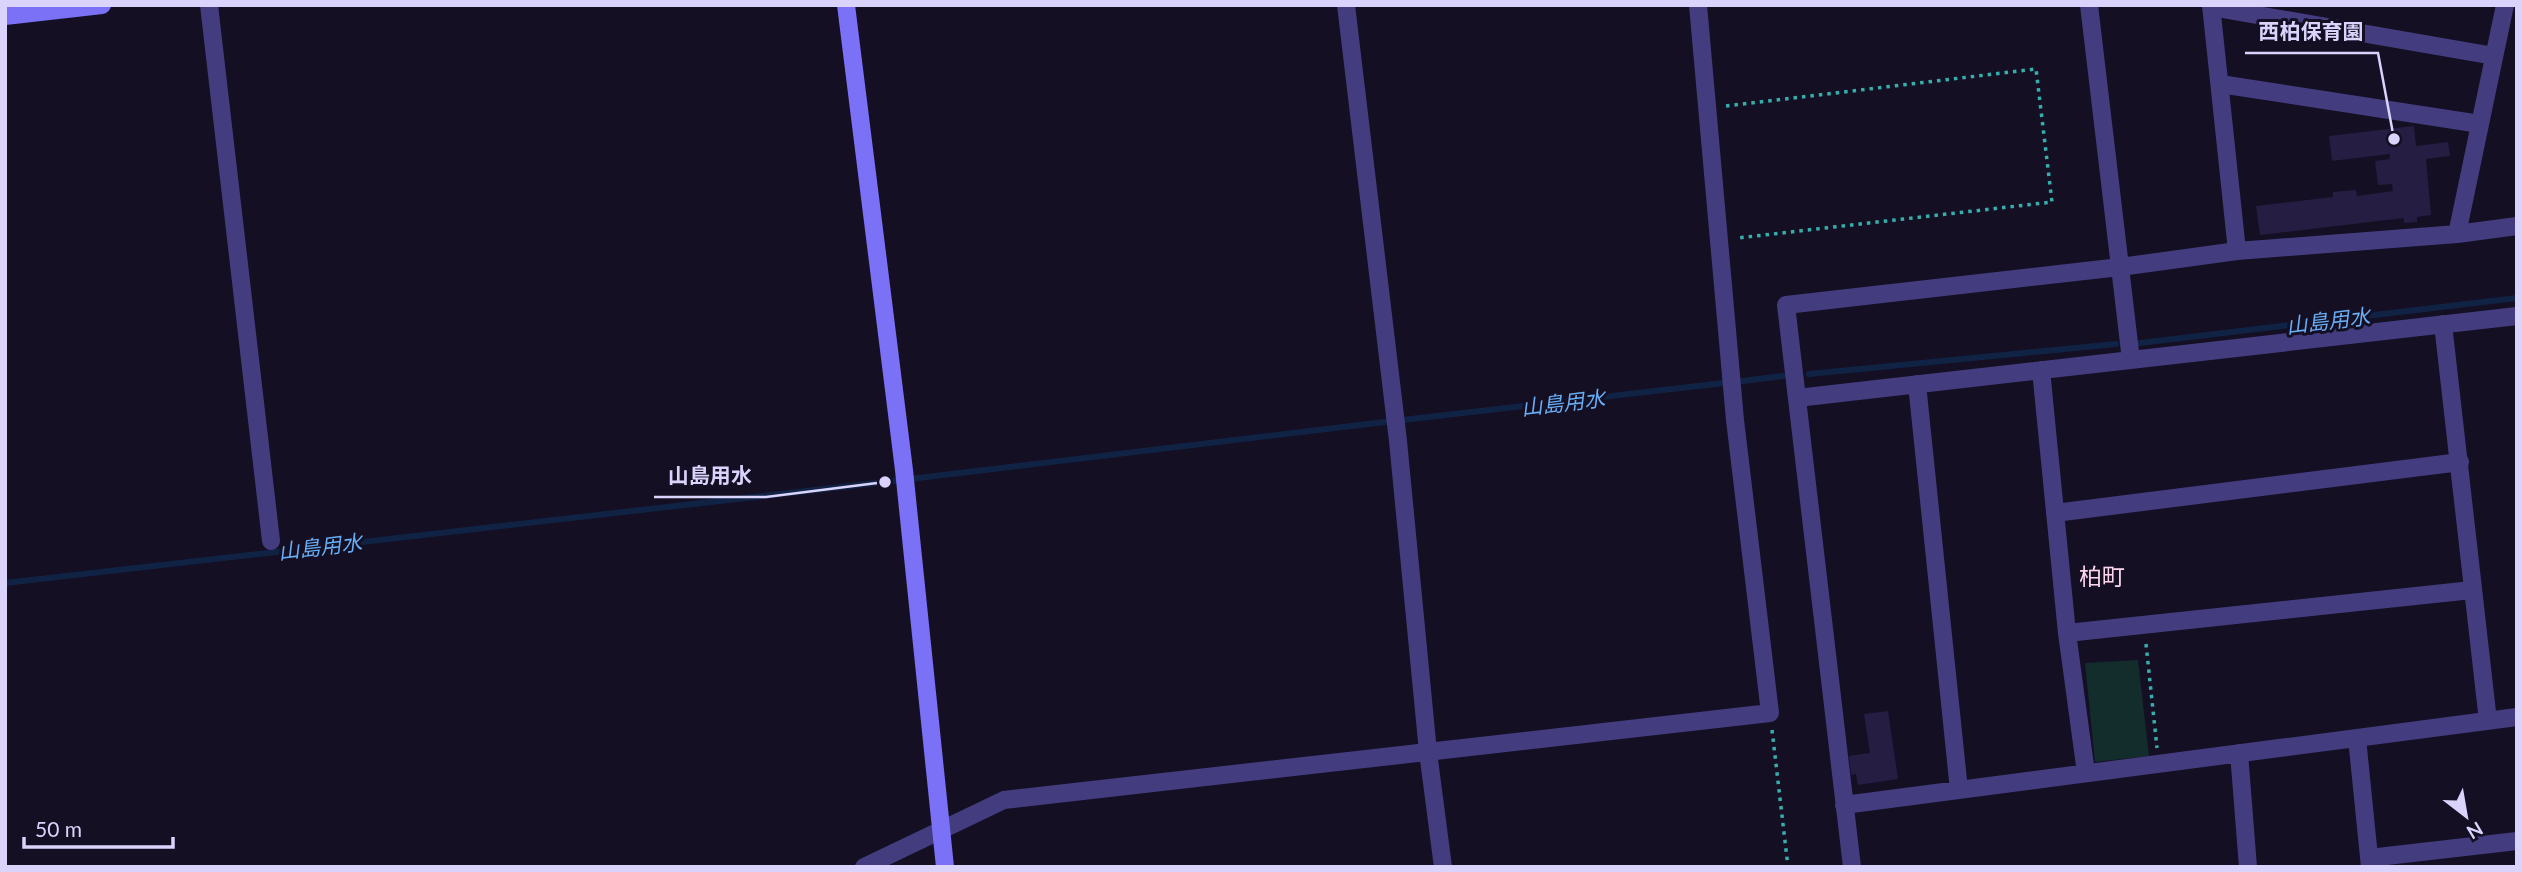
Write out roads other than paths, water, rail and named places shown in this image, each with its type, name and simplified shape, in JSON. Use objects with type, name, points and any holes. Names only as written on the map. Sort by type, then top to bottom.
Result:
[{"type":"street","points":[[5,16],[102,5]]},
{"type":"street","points":[[209,5],[271,541]]},
{"type":"street","points":[[846,5],[904,470],[945,867]]},
{"type":"street","points":[[1346,5],[1398,441],[1428,752],[1443,867]]},
{"type":"street","points":[[864,867],[1004,800],[1770,713],[1735,420],[1698,5]]},
{"type":"street","points":[[2089,5],[2131,360]]},
{"type":"street","points":[[2457,234],[2505,5]]},
{"type":"street","points":[[2237,251],[2211,6],[2494,56]]},
{"type":"street","points":[[2220,84],[2480,124]]},
{"type":"street","points":[[1852,867],[1786,305],[2237,251],[2457,234],[2517,226]]},
{"type":"street","points":[[1797,398],[2517,316]]},
{"type":"street","points":[[2442,324],[2488,721]]},
{"type":"street","points":[[2041,370],[2067,633],[2087,773]]},
{"type":"street","points":[[1917,384],[1959,790]]},
{"type":"street","points":[[2055,513],[2459,462]]},
{"type":"street","points":[[2067,633],[2472,590]]},
{"type":"street","points":[[1844,805],[2517,717]]},
{"type":"street","points":[[2357,738],[2370,863],[2517,841]]},
{"type":"street","points":[[2239,753],[2248,867]]},
{"type":"waterway","name":"山島用水","points":[[2140,343],[2517,298]]},
{"type":"waterway","name":"山島用水","points":[[1809,374],[2116,344]]},
{"type":"waterway","name":"山島用水","points":[[1742,381],[1783,376]]},
{"type":"waterway","name":"山島用水","points":[[1402,420],[1724,383]]},
{"type":"waterway","name":"山島用水","points":[[5,583],[1385,422]]},
{"type":"place","name":"西柏保育園","points":[[2394,139]]},
{"type":"place","name":"山島用水","points":[[885,482]]},
{"type":"district","name":"柏町","points":[[2102,576]]}]
